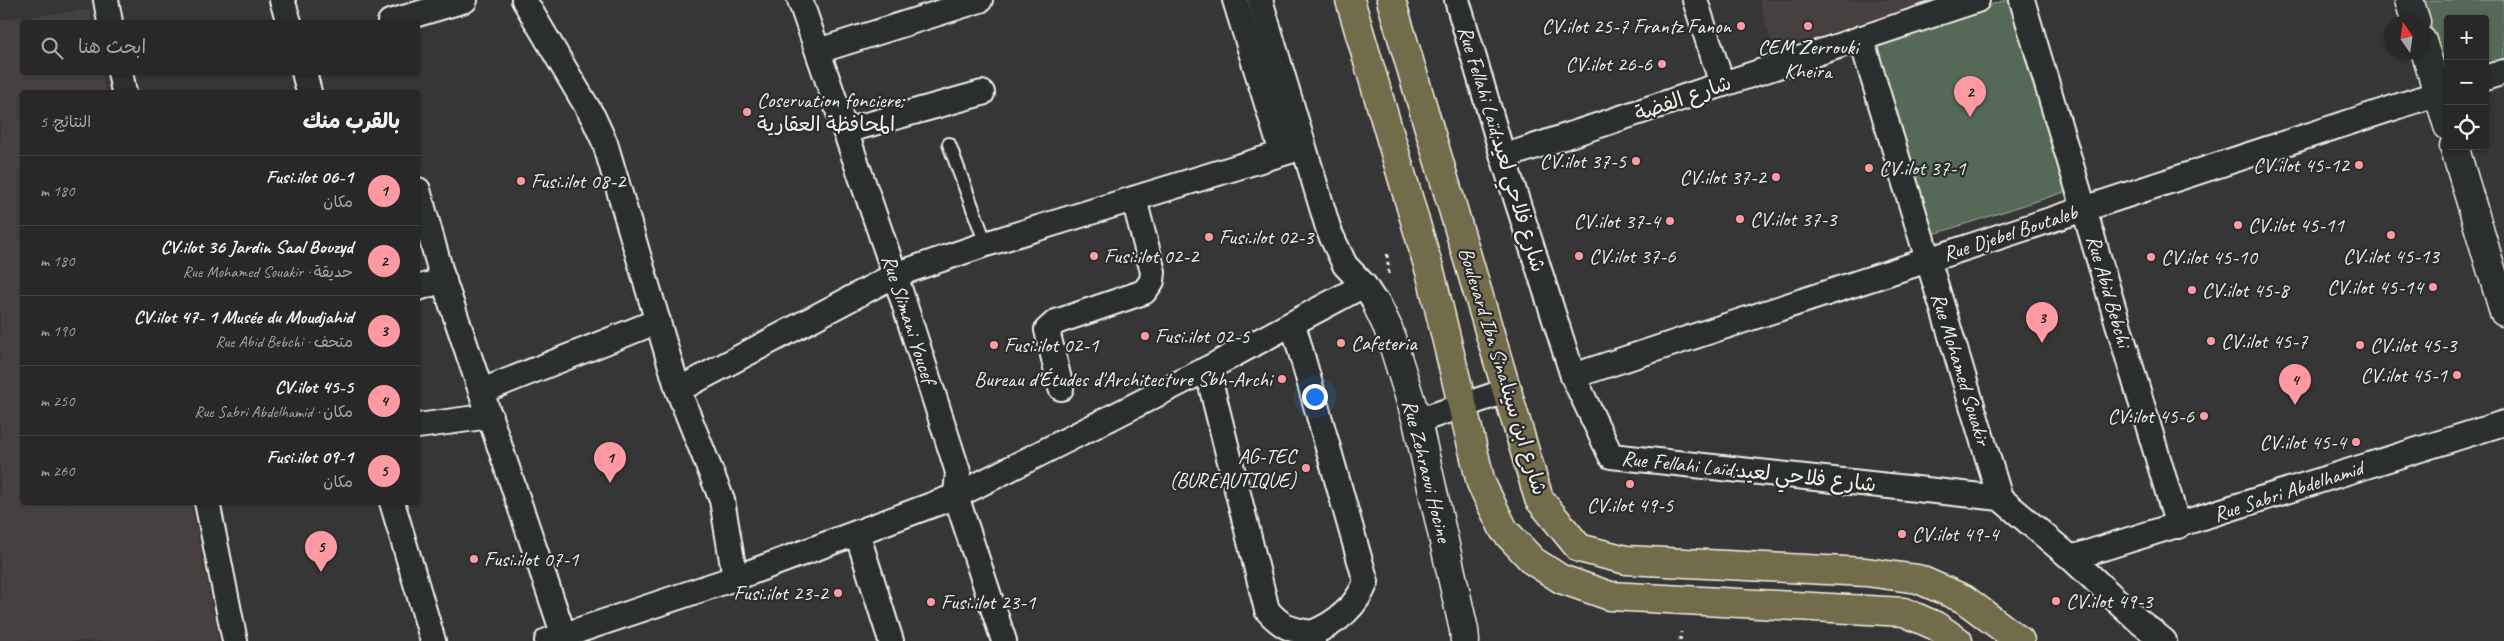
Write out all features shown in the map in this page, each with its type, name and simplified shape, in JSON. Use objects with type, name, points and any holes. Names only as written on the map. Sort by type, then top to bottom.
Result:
[{"type":"main road","name":"Boulevard Ibn Sina:شارع ابن سينا","points":[[1350,0],[1431,275],[1481,483],[1504,530],[1533,561],[1561,578],[1610,596],[1904,612],[1936,626],[1958,641]]},
{"type":"main road","name":"Boulevard Ibn Sina:شارع ابن سينا","points":[[1391,0],[1509,390],[1539,500],[1579,548],[1626,560],[1866,572],[1918,580],[1964,599],[2020,641]]},
{"type":"street","points":[[106,0],[110,20]]},
{"type":"street","points":[[282,0],[288,20]]},
{"type":"street","points":[[397,20],[465,0]]},
{"type":"street","points":[[524,0],[593,116],[605,143],[678,390],[722,500],[735,578]]},
{"type":"street","name":"Rue Slimani Youcef","points":[[800,0],[895,275],[958,472],[956,496],[1004,641]]},
{"type":"street","points":[[818,51],[922,8],[980,0]]},
{"type":"street","points":[[420,197],[444,280],[490,416],[556,638],[735,578],[956,496],[1293,324],[1370,295],[1345,265],[1293,150],[1235,0]]},
{"type":"street","points":[[1260,0],[1293,150]]},
{"type":"street","name":"Rue Fellahi Laïd;شارع فلاحي لعيد","points":[[1457,0],[1503,157],[1573,376],[1611,456],[2000,498]]},
{"type":"street","points":[[1695,0],[1722,84]]},
{"type":"street","name":"شارع الفضة","points":[[1503,157],[1861,38],[1952,4],[1977,0]]},
{"type":"street","name":"Rue Abid Bebchi","points":[[2022,0],[2178,526]]},
{"type":"street","points":[[2409,0],[2414,15]]},
{"type":"street","name":"Rue Mohamed Souakir","points":[[1861,38],[2000,498]]},
{"type":"street","points":[[2429,58],[2443,91],[2445,105]]},
{"type":"street","points":[[2489,77],[2504,72]]},
{"type":"street","points":[[121,75],[124,90]]},
{"type":"street","points":[[305,75],[308,90]]},
{"type":"street","name":"Rue Djebel Boutaleb","points":[[1573,376],[2443,91]]},
{"type":"street","points":[[845,131],[982,93]]},
{"type":"street","points":[[678,390],[895,275],[986,244],[1293,150]]},
{"type":"street","points":[[2455,150],[2504,312]]},
{"type":"street","points":[[1061,388],[1047,330],[1056,322],[1144,292],[1152,281],[1153,272],[1134,199]]},
{"type":"street","points":[[420,287],[444,280]]},
{"type":"street","name":"Rue Zehraoui Hocine","points":[[1370,295],[1388,328],[1417,421],[1465,641]]},
{"type":"street","points":[[482,391],[658,321]]},
{"type":"street","points":[[1207,369],[1267,610],[1279,624],[1313,637],[1344,615],[1359,599],[1366,582],[1293,324]]},
{"type":"street","points":[[1417,421],[1509,390]]},
{"type":"street","points":[[420,426],[490,416]]},
{"type":"street","name":"Rue Sabri Abdelhamid","points":[[2071,558],[2504,423]]},
{"type":"street","points":[[2000,498],[2164,641]]},
{"type":"street","points":[[208,505],[235,641]]},
{"type":"street","points":[[393,505],[433,641]]},
{"type":"street","points":[[857,533],[891,641]]},
{"type":"lane","points":[[949,144],[986,244]]},
{"type":"path","points":[[1387,254],[1389,278]]},
{"type":"path","points":[[1680,641],[1681,632]]},
{"type":"shaded area","name":"CEM Zerrouki Kheira","points":[[1759,0],[1924,0],[1925,3],[1774,50]]},
{"type":"shaded area","points":[[89,10],[92,20],[20,20],[20,75],[102,75],[106,90],[20,90],[20,505],[191,505],[219,641],[0,641],[0,20]]},
{"type":"green space","points":[[2010,0],[2071,190],[1931,235],[1869,43]]},
{"type":"green space","points":[[2423,0],[2504,0],[2504,59],[2489,63],[2489,15],[2444,15],[2444,66]]},
{"type":"place","name":"CV.ilot 25-7 Frantz Fanon","points":[[1741,26]]},
{"type":"place","name":"CEM Zerrouki Kheira","points":[[1808,26]]},
{"type":"place","name":"CV.ilot 26-6","points":[[1662,64]]},
{"type":"place","name":"Coservation fonciere; المحافظة العقارية","points":[[747,112]]},
{"type":"place","name":"CV.ilot 36 Jardin Saal Bouzyd","points":[[1970,117]]},
{"type":"place","name":"CV.ilot 37-5","points":[[1636,161]]},
{"type":"place","name":"CV.ilot 45-12","points":[[2359,165]]},
{"type":"place","name":"CV.ilot 37-1","points":[[1869,168]]},
{"type":"place","name":"CV.ilot 37-2","points":[[1776,177]]},
{"type":"place","name":"Fusi.ilot 08-2","points":[[521,181]]},
{"type":"place","name":"CV.ilot 37-3","points":[[1740,219]]},
{"type":"place","name":"CV.ilot 37-4","points":[[1670,221]]},
{"type":"place","name":"CV.ilot 45-11","points":[[2238,225]]},
{"type":"place","name":"CV.ilot 45-13","points":[[2391,235]]},
{"type":"place","name":"Fusi.ilot 02-3","points":[[1209,237]]},
{"type":"place","name":"Fusi.ilot 02-2","points":[[1094,256]]},
{"type":"place","name":"CV.ilot 37-6","points":[[1579,256]]},
{"type":"place","name":"CV.ilot 45-10","points":[[2151,257]]},
{"type":"place","name":"CV.ilot 45-14","points":[[2433,287]]},
{"type":"place","name":"CV.ilot 45-8","points":[[2192,290]]},
{"type":"place","name":"Fusi.ilot 02-5","points":[[1145,336]]},
{"type":"place","name":"CV.ilot 45-7","points":[[2211,341]]},
{"type":"place","name":"Cafeteria","points":[[1341,343]]},
{"type":"place","name":"CV.ilot 47- 1 Musée du Moudjahid","points":[[2042,343]]},
{"type":"place","name":"Fusi.ilot 02-1","points":[[994,345]]},
{"type":"place","name":"CV.ilot 45-3","points":[[2360,345]]},
{"type":"place","name":"CV.ilot 45-1","points":[[2457,375]]},
{"type":"place","name":"Bureau d'Études d'Architecture Sbh-Archi","points":[[1282,379]]},
{"type":"place","name":"CV.ilot 45-5","points":[[2295,405]]},
{"type":"place","name":"CV.ilot 45-6","points":[[2204,416]]},
{"type":"place","name":"CV.ilot 45-4","points":[[2356,442]]},
{"type":"place","name":"AG-TEC (BUREAUTIQUE)","points":[[1306,468]]},
{"type":"place","name":"Fusi.ilot 06-1","points":[[610,483]]},
{"type":"place","name":"CV.ilot 49-5","points":[[1630,484]]},
{"type":"place","name":"CV.ilot 49-4","points":[[1902,534]]},
{"type":"place","name":"Fusi.ilot 07-1","points":[[474,559]]},
{"type":"place","name":"Fusi.ilot 09-1","points":[[321,572]]},
{"type":"place","name":"Fusi.ilot 23-2","points":[[838,593]]},
{"type":"place","name":"CV.ilot 49-3","points":[[2056,601]]},
{"type":"place","name":"Fusi.ilot 23-1","points":[[931,602]]}]
